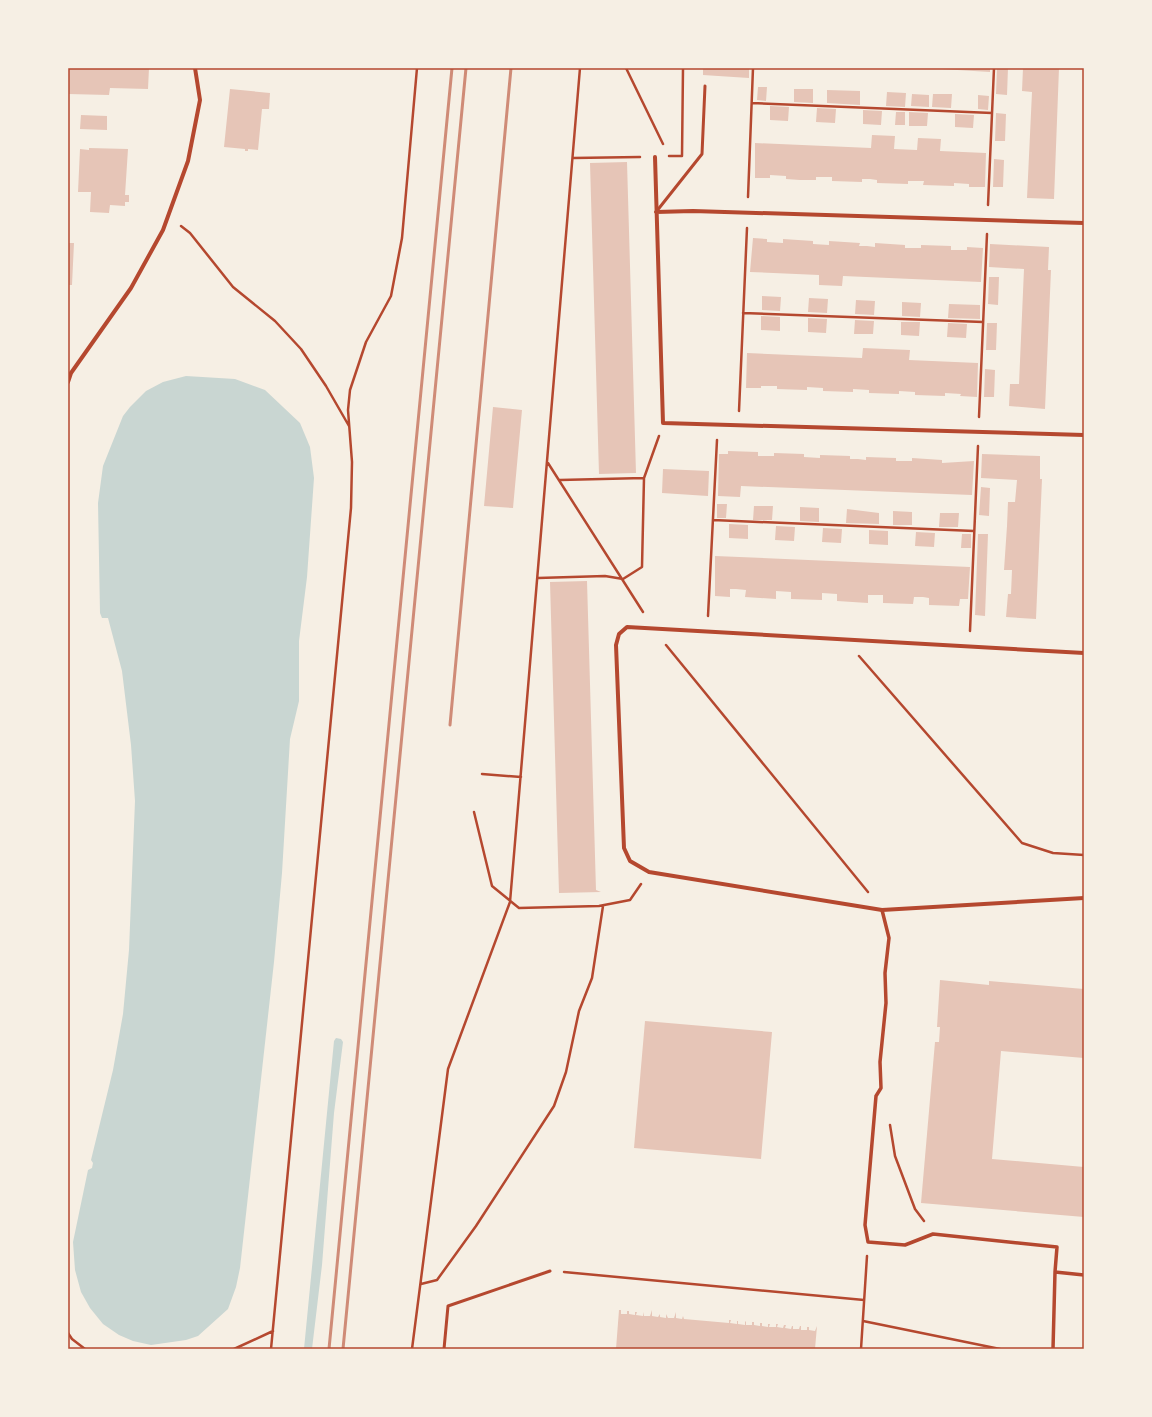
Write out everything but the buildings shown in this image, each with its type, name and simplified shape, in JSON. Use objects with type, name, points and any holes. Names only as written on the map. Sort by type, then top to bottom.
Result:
[{"type":"street","points":[[68,382],[70,372],[131,288],[163,230],[188,161],[200,100],[195,68]]},
{"type":"street","points":[[654,156],[663,423],[1084,435]]},
{"type":"street","points":[[656,212],[747,213],[1084,223]]},
{"type":"street","points":[[1084,653],[627,627],[619,634],[616,645],[624,848],[630,861],[649,872],[882,910],[1084,898]]},
{"type":"street","points":[[882,910],[889,938],[885,974],[886,1003],[880,1062],[881,1088],[876,1096],[865,1225],[868,1242],[905,1245],[933,1234],[1057,1247],[1053,1349]]},
{"type":"street","points":[[1055,1272],[1084,1275]]},
{"type":"lane","points":[[656,212],[702,154],[705,86]]},
{"type":"lane","points":[[444,1349],[448,1306],[550,1270]]},
{"type":"path","points":[[271,1349],[351,508],[352,462],[348,410],[350,390],[366,342],[391,296],[402,238],[417,68]]},
{"type":"path","points":[[412,1349],[448,1069],[510,902],[580,68]]},
{"type":"path","points":[[626,68],[682,180]]},
{"type":"path","points":[[573,158],[682,156],[683,68]]},
{"type":"path","points":[[738,425],[753,68]]},
{"type":"path","points":[[969,646],[994,68]]},
{"type":"path","points":[[752,103],[992,112]]},
{"type":"path","points":[[168,216],[190,233],[233,288],[275,321],[301,349],[326,386],[349,426]]},
{"type":"path","points":[[743,313],[983,322]]},
{"type":"path","points":[[538,578],[605,576],[623,579],[642,567],[644,478],[663,423]]},
{"type":"path","points":[[707,631],[718,425]]},
{"type":"path","points":[[547,462],[623,579],[652,628],[882,910]]},
{"type":"path","points":[[559,480],[644,478]]},
{"type":"path","points":[[713,520],[974,531]]},
{"type":"path","points":[[853,640],[852,648],[1022,843],[1053,852],[1084,855]]},
{"type":"path","points":[[482,774],[521,777]]},
{"type":"path","points":[[474,812],[492,886],[519,908],[603,906],[630,900],[649,872]]},
{"type":"path","points":[[421,1284],[437,1280],[476,1226],[554,1106],[566,1072],[580,1011],[592,978],[603,906]]},
{"type":"path","points":[[888,1118],[895,1156],[915,1209],[933,1234]]},
{"type":"path","points":[[861,1349],[868,1242]]},
{"type":"path","points":[[550,1270],[864,1300]]},
{"type":"path","points":[[863,1321],[1000,1349]]},
{"type":"path","points":[[234,1349],[272,1331]]},
{"type":"path","points":[[68,1333],[72,1339],[84,1349]]},
{"type":"shaded area","points":[[186,376],[235,379],[265,390],[300,423],[310,447],[314,478],[307,577],[299,641],[299,701],[290,739],[282,873],[274,962],[240,1268],[236,1287],[228,1309],[198,1336],[186,1340],[151,1345],[133,1341],[119,1335],[103,1324],[90,1308],[81,1292],[75,1270],[73,1242],[88,1170],[92,1168],[93,1163],[91,1160],[113,1070],[123,1014],[129,950],[135,801],[131,745],[122,671],[108,618],[102,618],[100,613],[98,503],[103,466],[123,416],[146,391],[163,382]]},
{"type":"shaded area","points":[[336,1038],[341,1039],[343,1042],[334,1113],[322,1265],[312,1349],[304,1349],[334,1041]]},
{"type":"railway","points":[[329,1349],[452,68]]},
{"type":"railway","points":[[343,1349],[466,68]]},
{"type":"railway","points":[[450,725],[511,68]]}]
